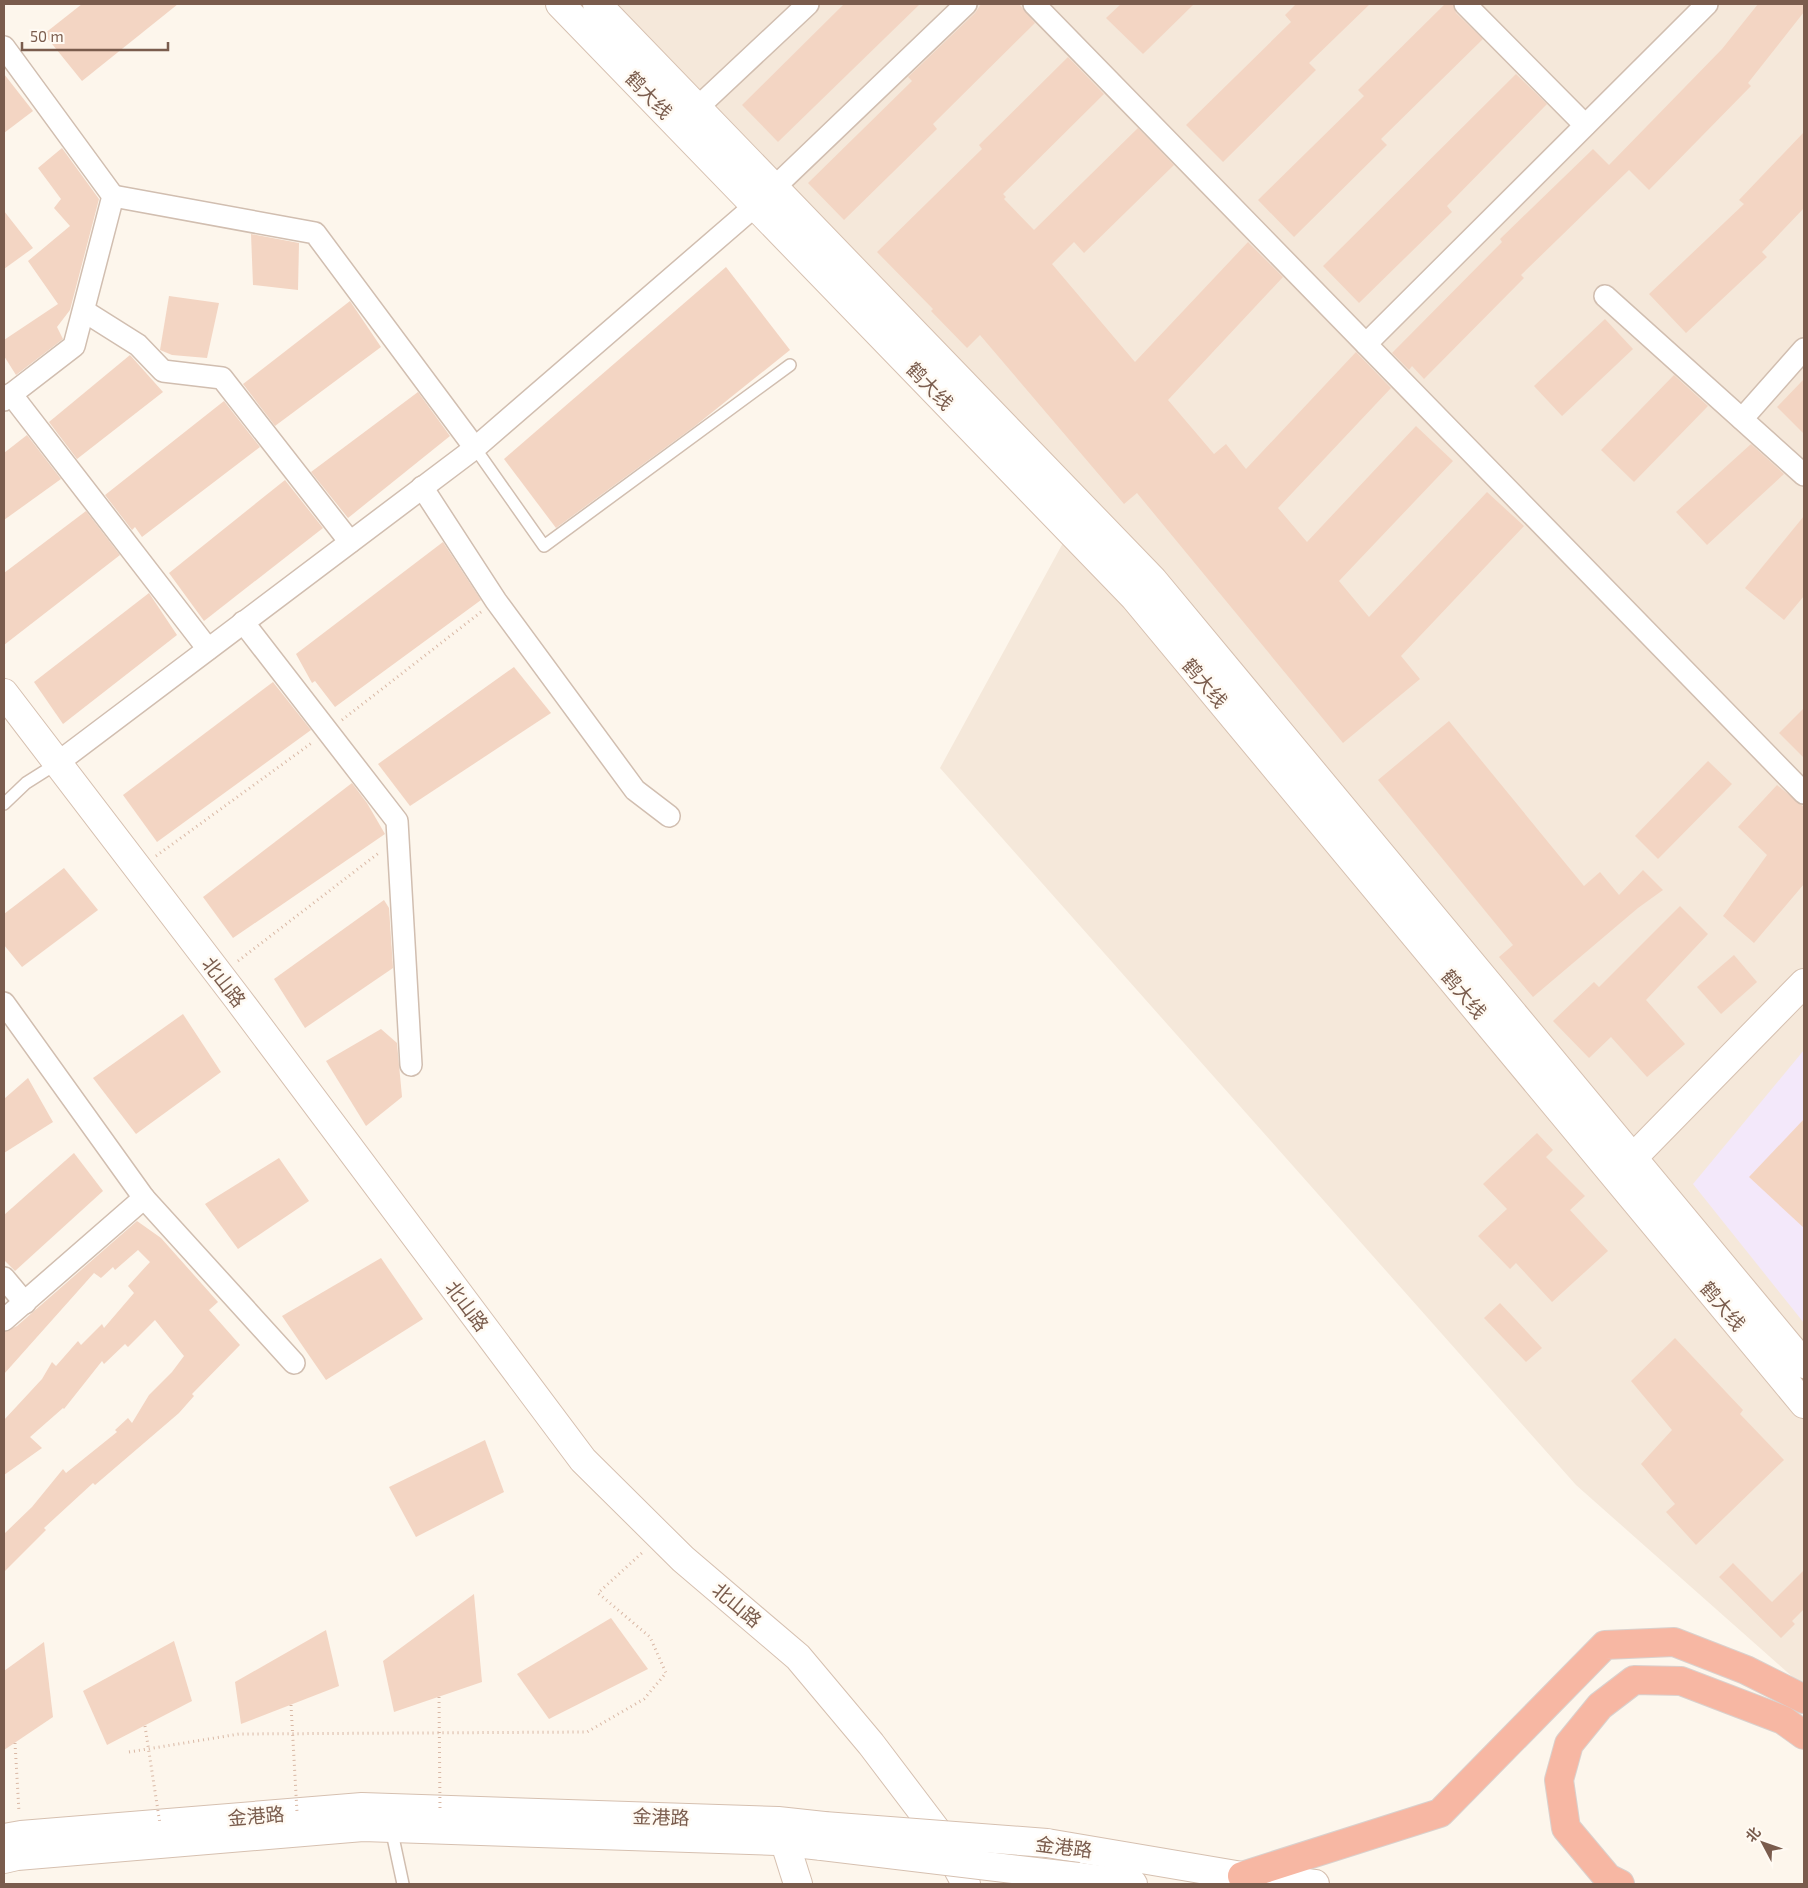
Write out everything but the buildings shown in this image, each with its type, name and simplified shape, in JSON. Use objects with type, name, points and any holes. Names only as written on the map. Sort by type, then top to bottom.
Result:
[{"type":"highway","points":[[1242,1876],[1440,1813],[1605,1645],[1674,1642],[1746,1670],[1804,1699]]},
{"type":"highway","points":[[1620,1884],[1608,1878],[1566,1828],[1559,1780],[1569,1744],[1600,1706],[1634,1680],[1681,1681],[1783,1720],[1804,1735]]},
{"type":"main road","name":"鹤大线","points":[[560,4],[765,196],[1153,580],[1624,1167],[1804,1404]]},
{"type":"main road","name":"鹤大线","points":[[597,4],[697,108],[765,196]]},
{"type":"main road","name":"北山路","points":[[4,693],[56,764],[220,976],[583,1460],[683,1560],[798,1657],[870,1744],[940,1835],[966,1884]]},
{"type":"main road","points":[[1624,1167],[1804,982]]},
{"type":"main road","name":"鹤大线","points":[[1624,1167],[1804,1364]]},
{"type":"main road","name":"金港路","points":[[12,1837],[362,1807],[440,1810],[781,1831],[1133,1884]]},
{"type":"main road","name":"金港路","points":[[4,1859],[17,1856],[353,1828],[781,1831]]},
{"type":"main road","points":[[781,1831],[798,1884]]},
{"type":"main road","name":"金港路","points":[[823,1836],[1048,1843],[1242,1876],[1315,1884]]},
{"type":"street","points":[[697,108],[808,4]]},
{"type":"street","points":[[56,764],[475,448],[765,196],[966,4]]},
{"type":"street","points":[[1034,4],[1804,793]]},
{"type":"street","points":[[1465,4],[1585,125]]},
{"type":"street","points":[[1366,344],[1707,4]]},
{"type":"street","points":[[4,47],[113,196],[315,233],[475,448]]},
{"type":"street","points":[[113,196],[74,346],[7,397],[208,649]]},
{"type":"street","points":[[1605,296],[1804,475]]},
{"type":"street","points":[[84,311],[138,345],[163,371],[222,378],[350,542]]},
{"type":"street","points":[[1742,419],[1804,349]]},
{"type":"street","points":[[422,487],[496,601],[634,790],[669,816]]},
{"type":"street","points":[[243,622],[397,821],[411,1065]]},
{"type":"street","points":[[4,1003],[144,1198],[294,1363]]},
{"type":"street","points":[[4,1320],[25,1304],[144,1198]]},
{"type":"street","points":[[4,1278],[25,1304]]},
{"type":"lane","points":[[475,448],[544,546],[790,365]]},
{"type":"lane","points":[[4,804],[26,783],[56,764]]},
{"type":"lane","points":[[391,1828],[403,1884]]},
{"type":"path","points":[[138,870],[328,732],[496,601]]},
{"type":"path","points":[[220,976],[398,838]]},
{"type":"path","points":[[129,1752],[240,1734],[586,1732],[644,1699],[666,1672],[650,1637],[598,1593],[660,1537]]},
{"type":"path","points":[[439,1697],[440,1810]]},
{"type":"path","points":[[291,1705],[297,1812]]},
{"type":"path","points":[[145,1726],[160,1824]]},
{"type":"path","points":[[12,1837],[15,1743]]},
{"type":"shaded area","points":[[614,4],[1804,4],[1804,1687],[1576,1485],[940,768],[1087,499]]},
{"type":"shaded area","points":[[1804,1050],[1804,1323],[1693,1184]]}]
